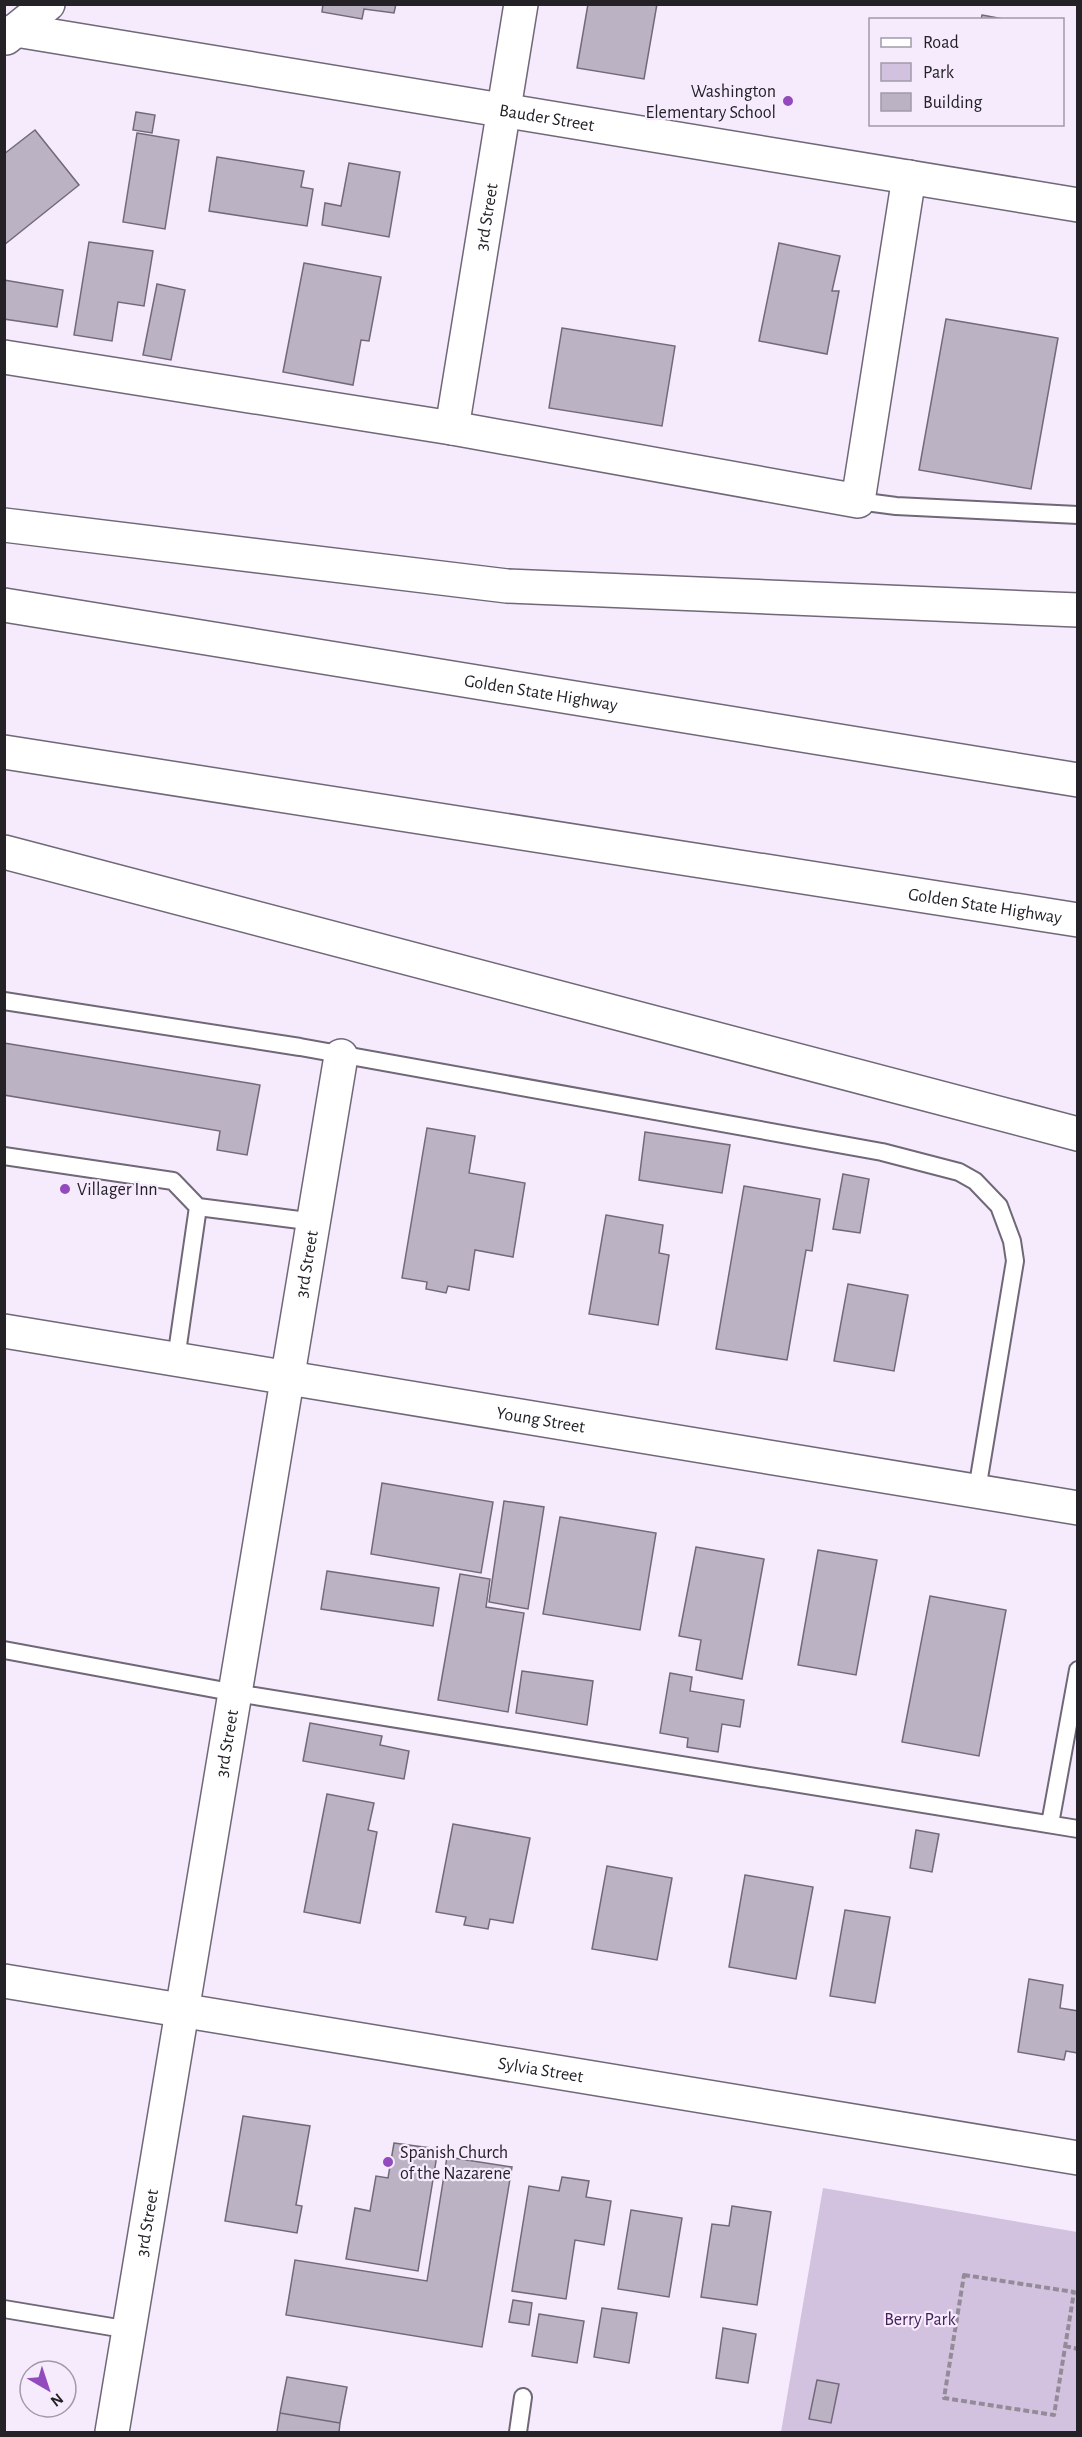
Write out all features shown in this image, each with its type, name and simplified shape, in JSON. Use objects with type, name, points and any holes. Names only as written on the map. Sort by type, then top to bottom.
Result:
[{"type":"main road","points":[[10,35],[48,4]]},
{"type":"main road","name":"3rd Street","points":[[452,428],[521,4]]},
{"type":"main road","name":"Bauder Street","points":[[10,35],[1077,205]]},
{"type":"main road","points":[[4,357],[452,428],[858,501],[909,177]]},
{"type":"main road","points":[[4,525],[507,586],[1077,610]]},
{"type":"main road","name":"Golden State Highway","points":[[4,604],[1077,780]]},
{"type":"main road","name":"Golden State Highway","points":[[4,753],[1077,921]]},
{"type":"main road","points":[[4,852],[1077,1134]]},
{"type":"main road","name":"3rd Street","points":[[112,2433],[341,1056]]},
{"type":"main road","name":"Young Street","points":[[4,1331],[288,1380],[1077,1508]]},
{"type":"main road","name":"Sylvia Street","points":[[4,1981],[1077,2158]]},
{"type":"lane","points":[[858,501],[896,506],[1077,515]]},
{"type":"lane","points":[[4,1001],[300,1047],[839,1143],[959,1172],[975,1181],[999,1206],[1012,1240],[1015,1261],[977,1490]]},
{"type":"lane","points":[[4,1156],[173,1181],[198,1207],[315,1222]]},
{"type":"lane","points":[[176,1359],[198,1207]]},
{"type":"lane","points":[[4,1650],[236,1693],[1077,1829]]},
{"type":"lane","points":[[1050,1824],[1077,1670]]},
{"type":"lane","points":[[4,2309],[130,2330]]},
{"type":"lane","points":[[518,2433],[523,2397]]},
{"type":"path","points":[[964,2275],[1074,2292],[1065,2346],[1054,2415],[944,2398],[964,2275]]},
{"type":"path","points":[[1065,2346],[1077,2349]]},
{"type":"green space","name":"Berry Park","points":[[823,2188],[1077,2232],[1077,2432],[781,2432]]},
{"type":"building","points":[[323,4],[396,4],[394,13],[364,9],[362,19],[322,12]]},
{"type":"building","points":[[588,4],[657,4],[644,79],[577,68]]},
{"type":"building","points":[[982,15],[998,18],[981,18]]},
{"type":"building","points":[[136,112],[155,115],[152,133],[133,130]]},
{"type":"building","points":[[35,130],[79,185],[4,245],[4,154]]},
{"type":"building","points":[[137,133],[179,140],[165,229],[123,222]]},
{"type":"building","points":[[217,157],[304,171],[301,187],[313,189],[307,226],[209,211]]},
{"type":"building","points":[[349,163],[400,172],[389,237],[322,225],[325,203],[341,206]]},
{"type":"building","points":[[89,242],[153,251],[144,306],[118,302],[112,341],[74,335]]},
{"type":"building","points":[[779,243],[840,256],[832,291],[839,291],[827,354],[759,341]]},
{"type":"building","points":[[304,263],[381,277],[369,341],[361,340],[353,385],[283,372]]},
{"type":"building","points":[[4,280],[63,290],[57,327],[4,319]]},
{"type":"building","points":[[157,284],[185,290],[171,360],[143,355]]},
{"type":"building","points":[[946,319],[1058,338],[1031,489],[919,470]]},
{"type":"building","points":[[562,328],[675,346],[662,426],[549,408]]},
{"type":"building","points":[[4,1043],[260,1085],[247,1155],[217,1150],[220,1131],[4,1095]]},
{"type":"building","points":[[427,1128],[475,1136],[469,1173],[525,1183],[513,1257],[475,1250],[469,1290],[448,1286],[446,1293],[426,1289],[427,1282],[402,1278]]},
{"type":"building","points":[[645,1132],[730,1145],[722,1193],[639,1180]]},
{"type":"building","points":[[843,1174],[869,1179],[860,1233],[833,1229]]},
{"type":"building","points":[[744,1186],[820,1199],[812,1251],[806,1250],[787,1360],[716,1349]]},
{"type":"building","points":[[606,1215],[663,1225],[659,1253],[669,1255],[658,1325],[589,1314]]},
{"type":"building","points":[[848,1284],[908,1295],[894,1371],[834,1361]]},
{"type":"building","points":[[382,1483],[493,1502],[481,1573],[371,1554]]},
{"type":"building","points":[[504,1501],[544,1507],[528,1609],[489,1602]]},
{"type":"building","points":[[560,1517],[656,1533],[640,1630],[543,1614]]},
{"type":"building","points":[[696,1547],[764,1559],[742,1679],[696,1670],[701,1640],[679,1636]]},
{"type":"building","points":[[818,1550],[877,1560],[856,1675],[798,1665]]},
{"type":"building","points":[[327,1571],[439,1588],[433,1626],[321,1609]]},
{"type":"building","points":[[460,1574],[490,1579],[486,1607],[524,1613],[508,1712],[438,1700]]},
{"type":"building","points":[[930,1596],[1006,1610],[979,1756],[902,1742]]},
{"type":"building","points":[[522,1671],[593,1681],[587,1725],[516,1713]]},
{"type":"building","points":[[670,1673],[692,1677],[690,1691],[744,1700],[740,1727],[722,1724],[718,1752],[687,1747],[688,1738],[660,1733]]},
{"type":"building","points":[[310,1723],[382,1736],[380,1745],[409,1751],[404,1779],[303,1761]]},
{"type":"building","points":[[327,1794],[374,1803],[368,1830],[377,1832],[360,1923],[304,1912]]},
{"type":"building","points":[[453,1824],[530,1838],[513,1923],[490,1919],[488,1929],[464,1925],[466,1917],[436,1912]]},
{"type":"building","points":[[916,1830],[939,1834],[932,1872],[910,1868]]},
{"type":"building","points":[[607,1866],[672,1878],[657,1960],[592,1949]]},
{"type":"building","points":[[745,1875],[813,1887],[796,1979],[729,1967]]},
{"type":"building","points":[[845,1910],[890,1917],[875,2003],[830,1996]]},
{"type":"building","points":[[1029,1979],[1063,1985],[1060,2008],[1078,2011],[1078,2053],[1066,2051],[1064,2060],[1018,2052]]},
{"type":"building","points":[[243,2116],[310,2126],[296,2205],[302,2206],[297,2233],[225,2221]]},
{"type":"building","points":[[394,2143],[438,2149],[418,2271],[346,2259],[355,2208],[370,2211],[376,2176],[388,2178]]},
{"type":"building","points":[[447,2157],[512,2167],[482,2347],[286,2315],[295,2260],[427,2281]]},
{"type":"building","points":[[562,2177],[589,2181],[586,2197],[611,2201],[604,2245],[575,2240],[566,2299],[512,2291],[529,2186],[559,2191]]},
{"type":"building","points":[[732,2206],[771,2212],[757,2305],[701,2297],[712,2224],[729,2226]]},
{"type":"building","points":[[631,2210],[682,2218],[669,2297],[618,2289]]},
{"type":"building","points":[[513,2300],[532,2303],[529,2325],[509,2322]]},
{"type":"building","points":[[602,2308],[637,2313],[629,2363],[594,2357]]},
{"type":"building","points":[[539,2314],[584,2321],[577,2363],[532,2356]]},
{"type":"building","points":[[723,2328],[756,2334],[748,2383],[716,2378]]},
{"type":"building","points":[[287,2377],[347,2387],[340,2423],[280,2413]]},
{"type":"building","points":[[817,2380],[839,2384],[831,2423],[809,2419]]},
{"type":"building","points":[[280,2413],[340,2423],[339,2432],[277,2432]]},
{"type":"place","name":"Washington Elementary School","points":[[788,101]]},
{"type":"place","name":"Villager Inn","points":[[65,1189]]},
{"type":"place","name":"Spanish Church of the Nazarene","points":[[388,2162]]}]
